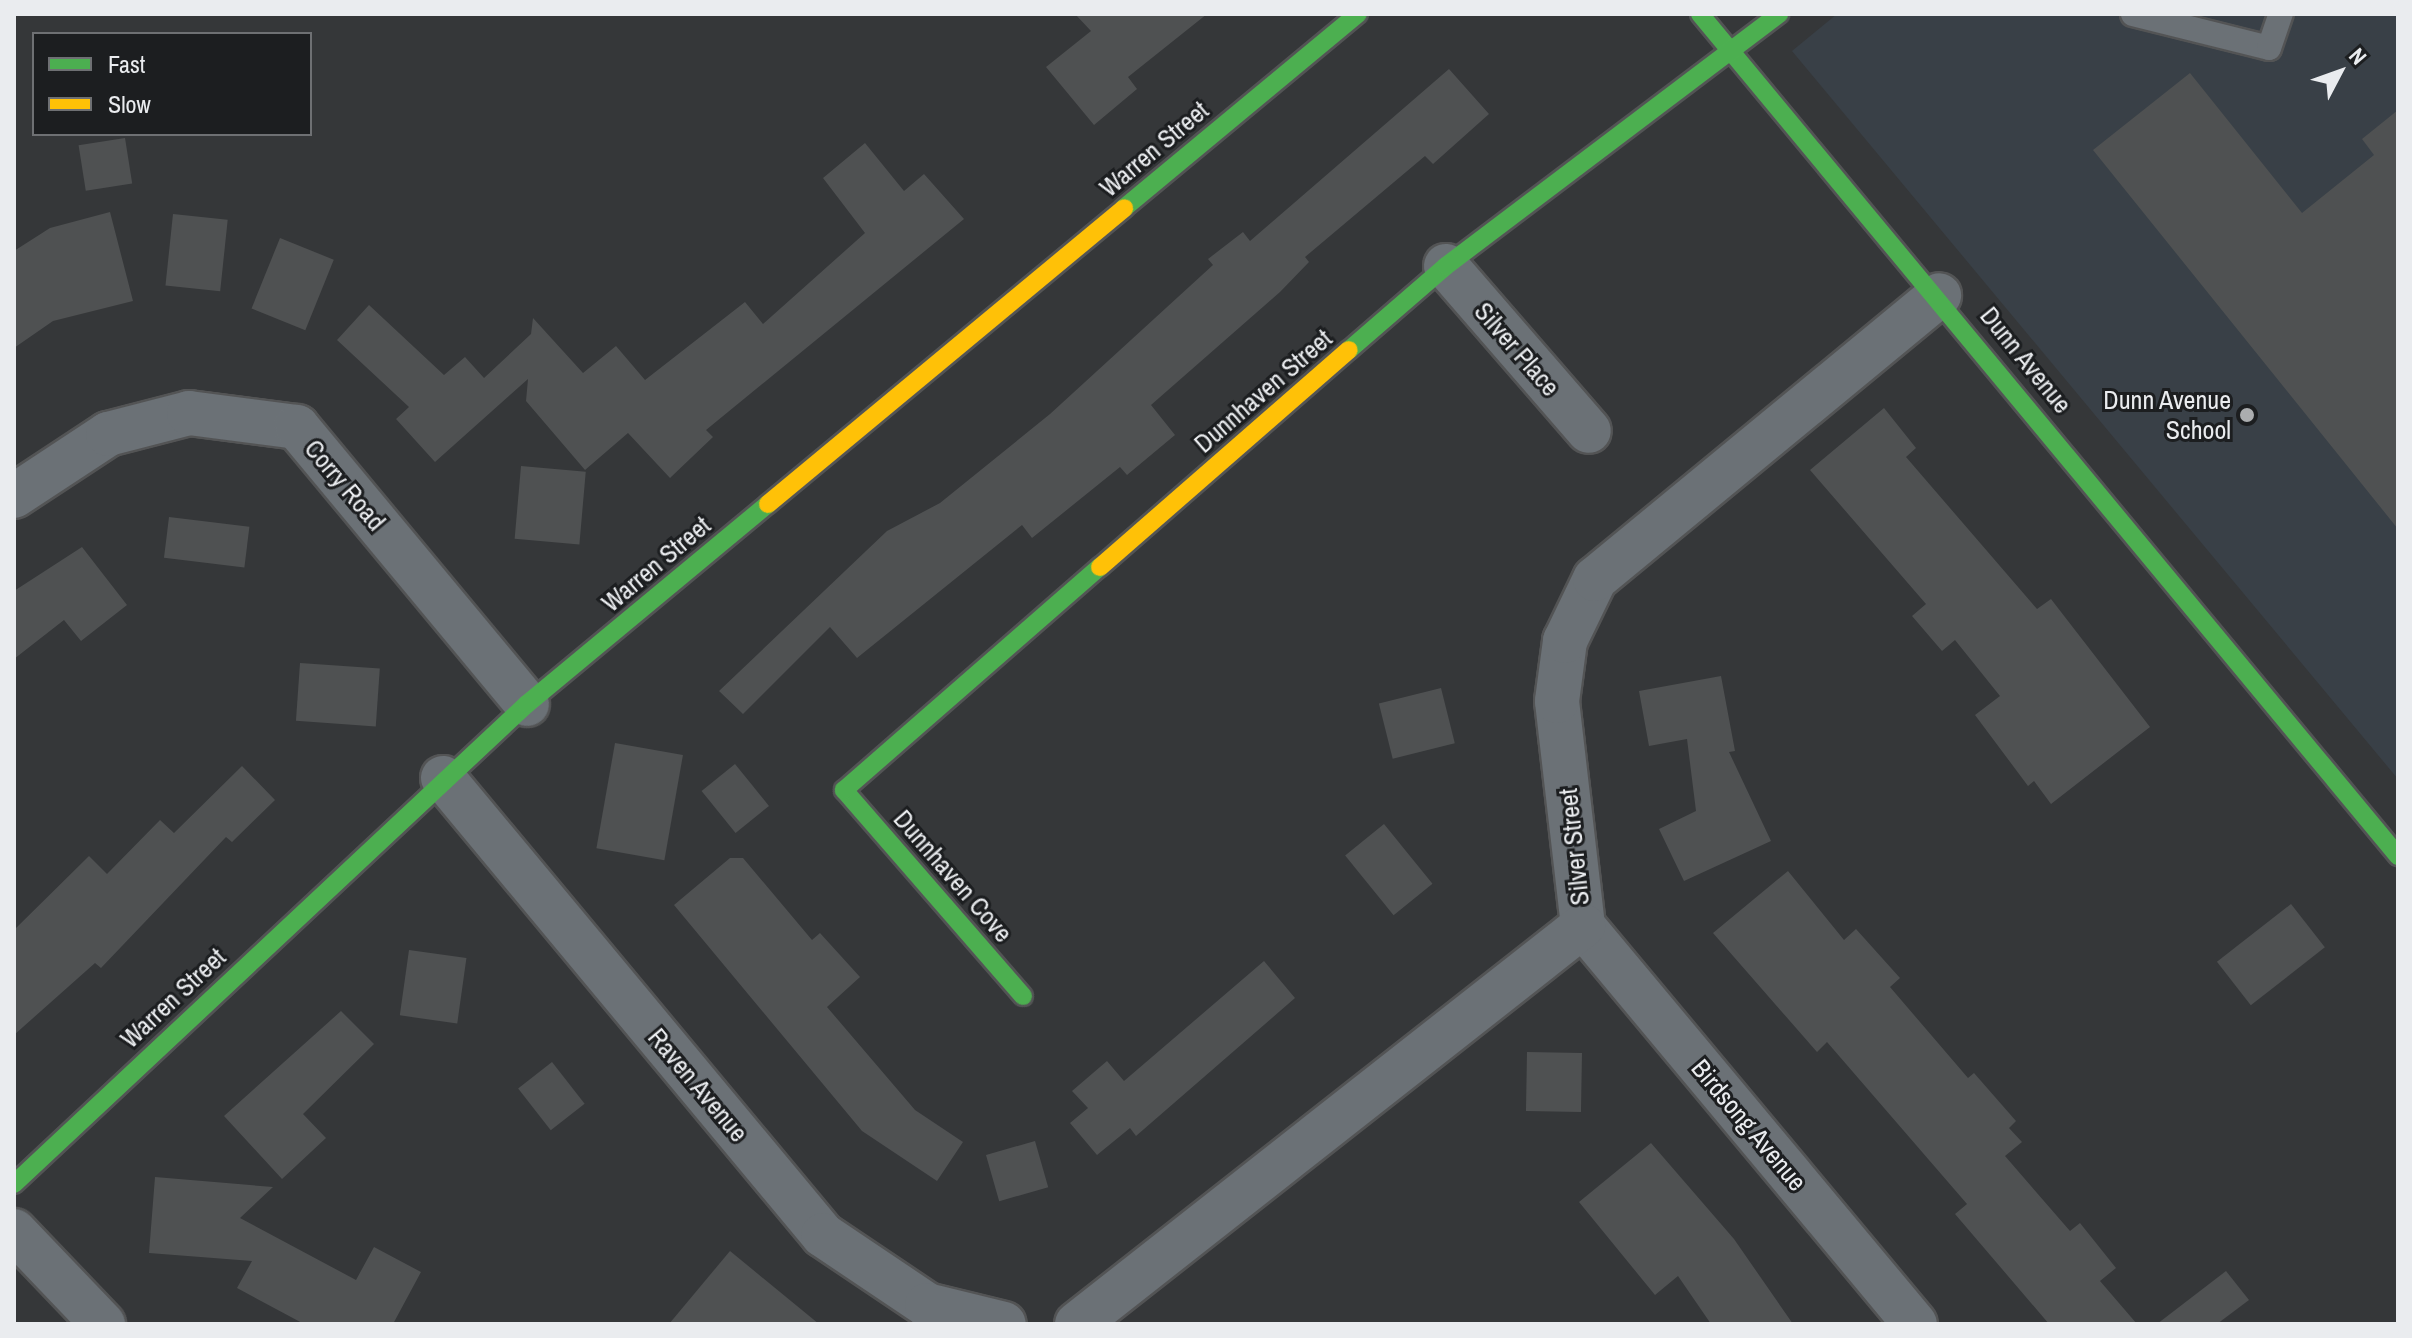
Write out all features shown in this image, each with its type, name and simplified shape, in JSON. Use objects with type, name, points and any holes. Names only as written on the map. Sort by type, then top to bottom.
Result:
[{"type":"street","name":"Warren Street","points":[[14,1184],[443,778],[527,704],[1358,14]]},
{"type":"street","name":"Dunn Avenue","points":[[1700,14],[1939,295],[2398,856]]},
{"type":"street","name":"Dunnhaven Street","points":[[844,790],[1446,266],[1779,14]]},
{"type":"street","name":"Silver Place","points":[[1446,266],[1589,431]]},
{"type":"street","name":"Silver Street","points":[[1077,1324],[1583,926],[1557,701],[1565,641],[1595,579],[1939,295]]},
{"type":"street","name":"Corry Road","points":[[14,496],[108,434],[189,413],[297,427],[527,704]]},
{"type":"street","name":"Raven Avenue","points":[[443,778],[823,1235],[927,1305],[1004,1324]]},
{"type":"street","name":"Dunnhaven Cove","points":[[844,790],[1023,996]]},
{"type":"street","name":"Birdsong Avenue","points":[[1583,926],[1915,1324]]},
{"type":"street","points":[[14,1231],[103,1324]]},
{"type":"lane","points":[[2133,14],[2269,48],[2281,14]]},
{"type":"shaded area","name":"Dunn Avenue School","points":[[1837,14],[2398,14],[2398,779],[1792,51]]},
{"type":"building","points":[[1075,14],[1207,14],[1128,77],[1137,89],[1094,125],[1046,67],[1091,31]]},
{"type":"building","points":[[1449,69],[1489,114],[1433,164],[1425,156],[1305,257],[1309,262],[1280,292],[1151,405],[1175,435],[1127,475],[1120,467],[1032,538],[1022,525],[857,658],[830,627],[743,714],[719,691],[887,531],[940,503],[1050,414],[1213,265],[1208,259],[1243,232],[1250,241]]},
{"type":"building","points":[[2190,73],[2302,213],[2374,155],[2362,139],[2398,110],[2398,529],[2093,150]]},
{"type":"building","points":[[125,138],[132,183],[86,191],[79,145]]},
{"type":"building","points":[[865,143],[904,191],[924,174],[964,219],[706,430],[713,437],[670,478],[628,433],[585,470],[526,401],[528,379],[435,462],[396,419],[409,407],[337,340],[369,305],[444,375],[465,357],[484,378],[531,334],[533,318],[583,373],[616,346],[645,380],[745,302],[763,324],[865,233],[823,178]]},
{"type":"building","points":[[110,212],[133,301],[53,321],[14,348],[14,251],[50,228]]},
{"type":"building","points":[[173,214],[228,220],[220,291],[165,286]]},
{"type":"building","points":[[280,238],[334,260],[305,330],[252,308]]},
{"type":"building","points":[[1884,408],[1916,448],[1906,457],[2037,609],[2051,599],[2150,727],[2051,804],[2034,781],[2028,786],[1975,715],[2000,696],[1955,640],[1942,651],[1912,616],[1926,604],[1810,470]]},
{"type":"building","points":[[521,466],[586,472],[579,544],[515,539]]},
{"type":"building","points":[[169,517],[249,527],[244,568],[164,558]]},
{"type":"building","points":[[82,547],[127,605],[81,641],[64,620],[14,659],[14,591]]},
{"type":"building","points":[[300,663],[380,669],[376,726],[296,721]]},
{"type":"building","points":[[1721,676],[1735,751],[1729,752],[1771,841],[1684,881],[1659,829],[1696,811],[1687,739],[1649,746],[1639,691]]},
{"type":"building","points":[[1441,688],[1455,743],[1393,759],[1379,703]]},
{"type":"building","points":[[615,743],[683,755],[664,860],[596,848]]},
{"type":"building","points":[[735,764],[769,806],[736,833],[702,791]]},
{"type":"building","points":[[242,766],[275,800],[232,842],[226,837],[101,968],[95,963],[14,1035],[14,930],[89,856],[107,874],[160,820],[174,833]]},
{"type":"building","points":[[1384,824],[1432,884],[1394,915],[1345,855]]},
{"type":"building","points":[[730,858],[743,858],[812,940],[820,933],[860,977],[827,1007],[915,1110],[963,1142],[937,1181],[862,1131],[674,905]]},
{"type":"building","points":[[1788,871],[1844,940],[1856,929],[1900,978],[1890,987],[1968,1078],[1974,1073],[2016,1121],[2009,1128],[2022,1142],[2005,1156],[2070,1231],[2080,1223],[2116,1268],[2100,1281],[2137,1324],[2049,1324],[1955,1214],[1967,1204],[1827,1042],[1817,1052],[1713,933]]},
{"type":"building","points":[[2291,904],[2325,947],[2251,1005],[2217,962]]},
{"type":"building","points":[[409,950],[466,958],[457,1023],[400,1015]]},
{"type":"building","points":[[1264,961],[1295,998],[1136,1136],[1130,1128],[1097,1155],[1070,1123],[1088,1108],[1072,1091],[1107,1061],[1124,1081]]},
{"type":"building","points":[[341,1011],[374,1044],[303,1114],[326,1138],[282,1179],[224,1116]]},
{"type":"building","points":[[1527,1052],[1582,1053],[1581,1112],[1526,1111]]},
{"type":"building","points":[[552,1062],[585,1104],[551,1130],[518,1088]]},
{"type":"building","points":[[1035,1141],[1048,1187],[999,1201],[986,1155]]},
{"type":"building","points":[[1651,1143],[1734,1239],[1793,1324],[1711,1324],[1678,1276],[1655,1295],[1579,1202]]},
{"type":"building","points":[[155,1177],[273,1187],[240,1218],[356,1280],[374,1247],[421,1272],[393,1324],[304,1324],[237,1288],[252,1261],[149,1253]]},
{"type":"building","points":[[730,1251],[819,1324],[669,1324]]},
{"type":"building","points":[[2226,1271],[2249,1300],[2217,1324],[2157,1324]]},
{"type":"traffic: fast","points":[[1124,208],[1358,14]]},
{"type":"traffic: fast","points":[[1700,14],[2398,856]]},
{"type":"traffic: fast","points":[[1349,350],[1446,266],[1779,14]]},
{"type":"traffic: fast","points":[[14,1184],[527,704],[768,504]]},
{"type":"traffic: fast","points":[[1023,996],[844,790],[1100,567]]},
{"type":"traffic: slow","points":[[768,504],[1124,208]]},
{"type":"traffic: slow","points":[[1100,567],[1349,350]]},
{"type":"place","name":"Dunn Avenue School","points":[[2247,415]]}]
